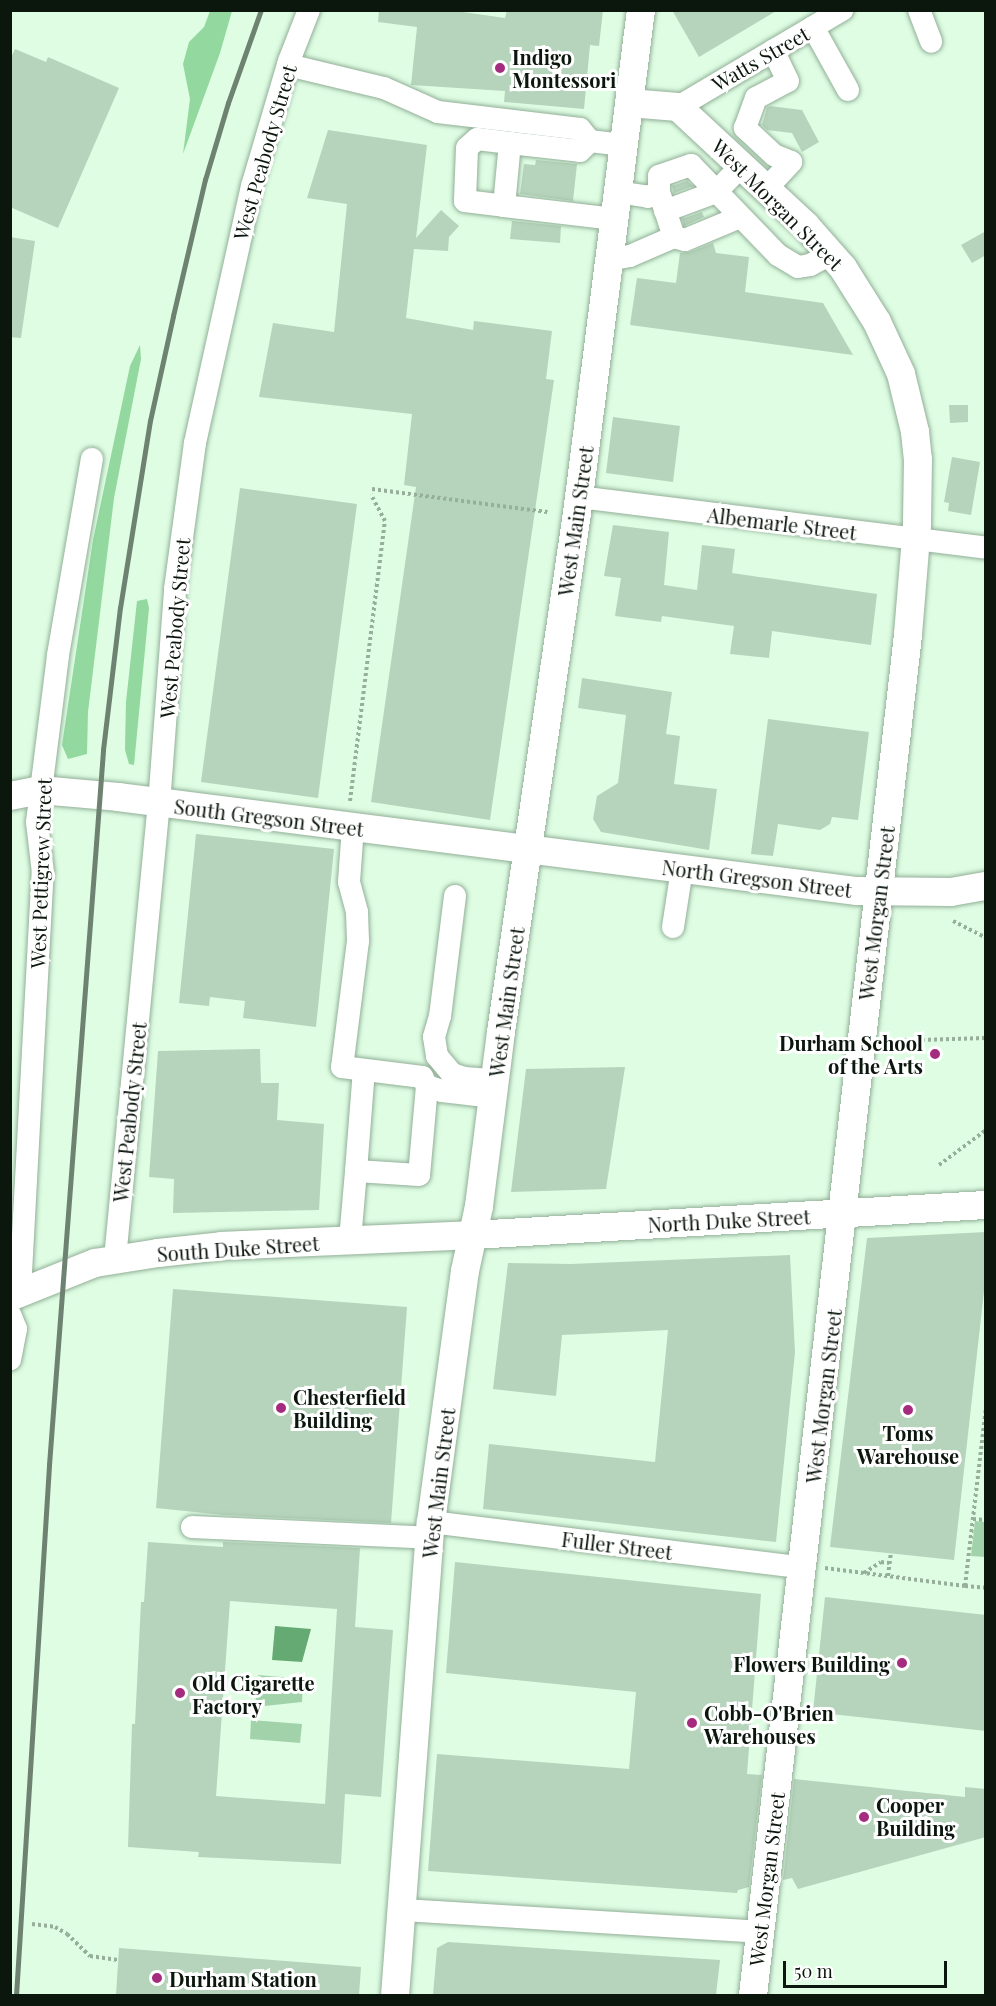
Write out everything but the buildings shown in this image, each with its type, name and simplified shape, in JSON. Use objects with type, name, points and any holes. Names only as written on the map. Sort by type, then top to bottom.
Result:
[{"type":"main road","name":"West Main Street","points":[[395,1995],[431,1530],[465,1271],[479,1206],[579,497],[640,10]]},
{"type":"main road","points":[[629,103],[678,107]]},
{"type":"main road","name":"West Morgan Street","points":[[678,107],[766,189],[831,254],[856,286],[877,322],[901,374],[915,432],[918,459],[916,540],[844,1213],[812,1568],[753,1995]]},
{"type":"main road","name":"South Gregson Street","points":[[10,796],[40,790],[159,804],[351,818],[528,850]]},
{"type":"main road","name":"North Gregson Street","points":[[528,850],[879,892],[951,892],[986,886]]},
{"type":"main road","name":"North Duke Street","points":[[473,1235],[986,1205]]},
{"type":"main road","name":"South Duke Street","points":[[14,1300],[64,1273],[115,1259],[222,1246],[473,1235]]},
{"type":"street","name":"West Peabody Street","points":[[115,1259],[159,804],[175,588],[197,433],[252,186],[288,65],[309,10]]},
{"type":"street","name":"Watts Street","points":[[678,107],[842,10]]},
{"type":"street","points":[[919,10],[931,42]]},
{"type":"street","points":[[813,27],[848,90]]},
{"type":"street","points":[[766,189],[791,162],[774,154],[745,128],[756,98],[788,81],[773,50]]},
{"type":"street","points":[[288,65],[384,88],[438,112],[580,129],[590,141],[624,145]]},
{"type":"street","points":[[590,141],[580,151],[477,139],[467,148],[465,201],[504,206],[616,206],[648,197],[662,201],[716,192],[741,166]]},
{"type":"street","points":[[504,206],[510,143]]},
{"type":"street","points":[[674,237],[662,201],[659,176],[691,165],[778,255],[798,267],[810,265],[831,254]]},
{"type":"street","points":[[609,260],[630,256],[674,237],[685,240],[740,217]]},
{"type":"street","name":"West Pettigrew Street","points":[[10,1359],[16,1329],[14,1300],[43,873],[37,822],[58,655],[92,459]]},
{"type":"street","name":"Albemarle Street","points":[[579,497],[986,548]]},
{"type":"street","points":[[351,818],[350,882],[357,912],[358,941],[342,1067],[423,1077],[427,1086],[419,1175],[356,1171]]},
{"type":"street","points":[[673,927],[682,869]]},
{"type":"street","points":[[455,896],[440,1016],[434,1037],[437,1056],[452,1074],[494,1089]]},
{"type":"street","points":[[350,1240],[364,1070]]},
{"type":"street","points":[[427,1086],[442,1091],[494,1089]]},
{"type":"street","name":"Fuller Street","points":[[192,1527],[431,1530],[812,1568]]},
{"type":"street","points":[[402,1910],[760,1932]]},
{"type":"path","points":[[372,489],[547,512]]},
{"type":"path","points":[[351,818],[385,520],[371,495]]},
{"type":"path","points":[[952,921],[986,938]]},
{"type":"path","points":[[885,1041],[986,1038]]},
{"type":"path","points":[[939,1165],[986,1130]]},
{"type":"path","points":[[965,1586],[986,1406]]},
{"type":"path","points":[[973,1519],[986,1520]]},
{"type":"path","points":[[888,1577],[891,1553]]},
{"type":"path","points":[[863,1573],[881,1562],[889,1563]]},
{"type":"path","points":[[812,1568],[986,1588]]},
{"type":"path","points":[[32,1924],[55,1927],[68,1934],[90,1956],[118,1960]]},
{"type":"shaded area","points":[[210,11],[232,11],[220,53],[183,154],[190,99],[183,64],[189,42],[204,27]]},
{"type":"shaded area","points":[[140,345],[141,359],[114,498],[88,712],[87,754],[68,759],[62,745],[93,540],[130,366]]},
{"type":"shaded area","points":[[147,599],[149,608],[134,765],[129,764],[125,750],[126,702],[137,601]]},
{"type":"shaded area","points":[[975,1521],[985,1522],[985,1557],[971,1556]]},
{"type":"shaded area","points":[[275,1626],[311,1629],[302,1662],[272,1660]]},
{"type":"shaded area","points":[[258,1675],[303,1679],[302,1702],[255,1707]]},
{"type":"shaded area","points":[[251,1720],[302,1724],[300,1743],[250,1739]]},
{"type":"railway","points":[[16,1996],[49,1465],[103,750],[120,608],[150,421],[205,180],[228,103],[261,10]]},
{"type":"place","name":"Indigo Montessori","points":[[500,68]]},
{"type":"place","name":"Durham School of the Arts","points":[[935,1054]]},
{"type":"place","name":"Chesterfield Building","points":[[281,1408]]},
{"type":"place","name":"Toms Warehouse","points":[[908,1410]]},
{"type":"place","name":"Flowers Building","points":[[902,1663]]},
{"type":"place","name":"Old Cigarette Factory","points":[[180,1693]]},
{"type":"place","name":"Cobb-O'Brien Warehouses","points":[[692,1723]]},
{"type":"place","name":"Cooper Building","points":[[864,1817]]},
{"type":"place","name":"Durham Station","points":[[157,1978]]}]
